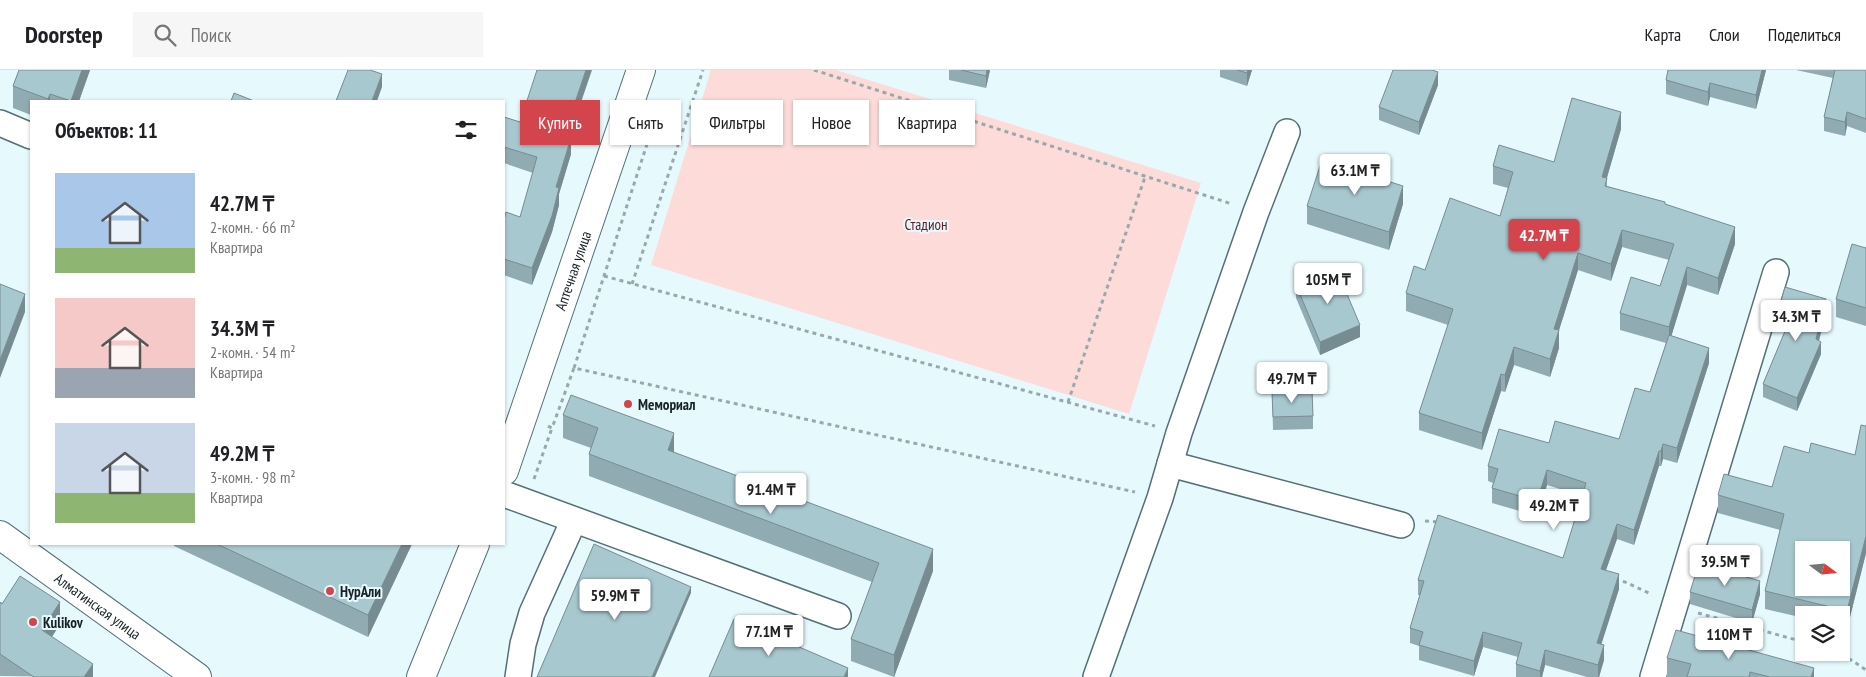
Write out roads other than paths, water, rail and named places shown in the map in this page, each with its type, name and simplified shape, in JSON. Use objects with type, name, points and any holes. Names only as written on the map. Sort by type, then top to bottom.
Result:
[{"type":"main road","name":"Аптечная улица","points":[[505,468],[641,70]]},
{"type":"main road","name":"Алматинская улица","points":[[0,535],[197,677]]},
{"type":"main road","points":[[421,677],[475,545]]},
{"type":"street","points":[[0,123],[30,136]]},
{"type":"street","points":[[1096,677],[1160,498],[1179,433],[1256,212],[1287,132]]},
{"type":"street","points":[[1653,677],[1776,272]]},
{"type":"street","points":[[1170,464],[1401,525]]},
{"type":"street","points":[[515,498],[838,616]]},
{"type":"street","points":[[518,677],[532,613],[574,520]]},
{"type":"place","name":"Мемориал","points":[[628,404]]},
{"type":"place","name":"НурАли","points":[[330,591]]},
{"type":"place","name":"Kulikov","points":[[33,622]]},
{"type":"park label","name":"Стадион","points":[[926,224]]}]
